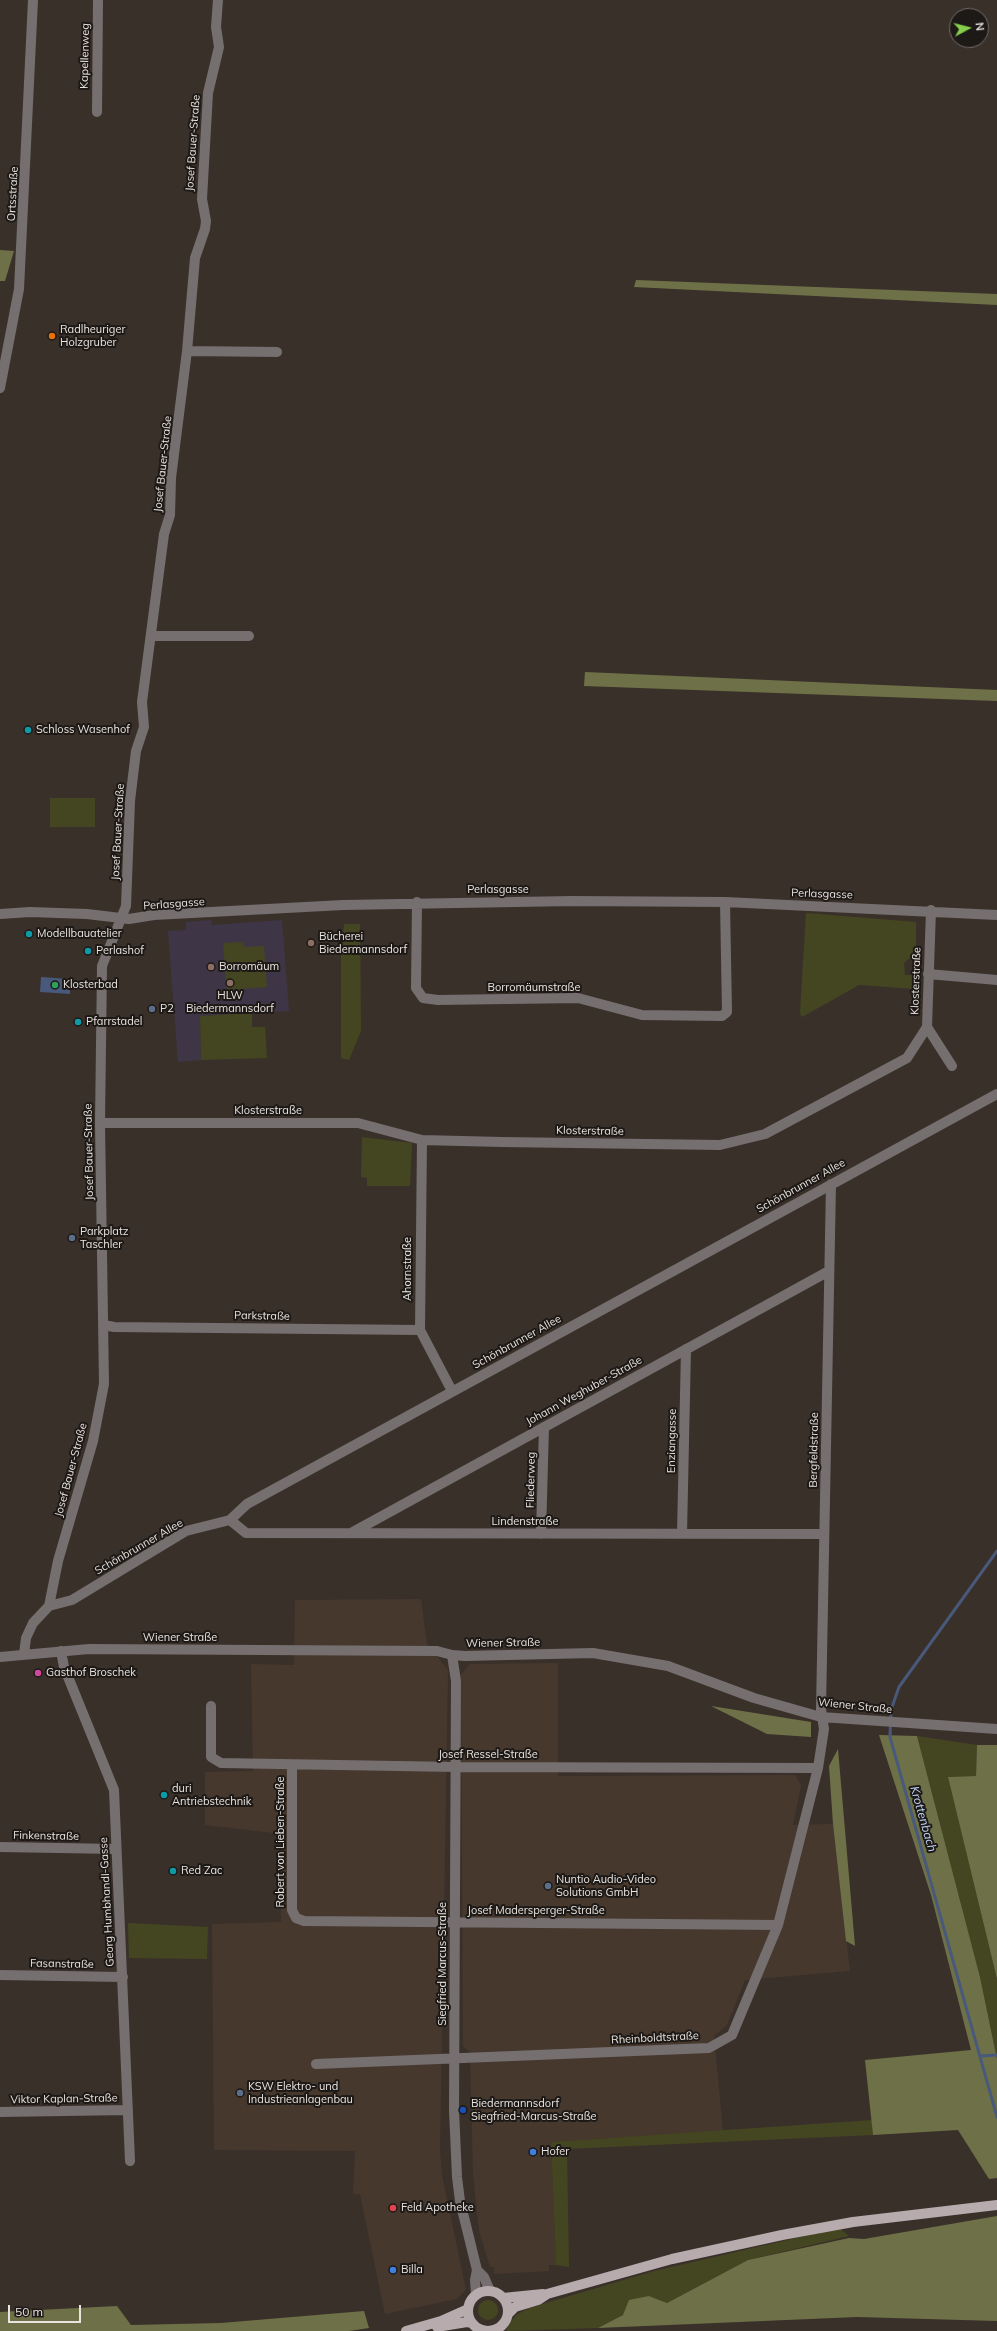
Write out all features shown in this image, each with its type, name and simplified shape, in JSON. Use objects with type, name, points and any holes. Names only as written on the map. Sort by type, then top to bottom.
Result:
[{"type":"main road","points":[[503,2298],[547,2294],[672,2259],[782,2235],[854,2222],[997,2205]]},
{"type":"main road","points":[[472,2324],[468,2309],[469,2303],[476,2294],[490,2291],[503,2298],[506,2303],[508,2314]]},
{"type":"main road","points":[[410,2330],[467,2322],[484,2330],[491,2330],[502,2325],[508,2314],[515,2307],[538,2300],[547,2294]]},
{"type":"main road","points":[[410,2330],[468,2309]]},
{"type":"street","name":"Ortsstraße","points":[[0,388],[4,347],[20,274],[33,0]]},
{"type":"street","name":"Kapellenweg","points":[[97,112],[98,0]]},
{"type":"street","name":"Josef Bauer-Straße","points":[[49,1606],[58,1561],[93,1441],[104,1384],[100,1123],[102,966],[126,906],[130,801],[136,751],[144,727],[142,702],[152,636],[164,534],[170,515],[172,478],[196,258],[206,221],[202,199],[208,93],[219,47],[216,27],[218,0]]},
{"type":"street","points":[[187,351],[277,352]]},
{"type":"street","points":[[152,636],[250,636]]},
{"type":"street","name":"Perlasgasse","points":[[0,914],[30,912],[87,914],[122,919],[161,914],[417,902],[725,902],[997,914]]},
{"type":"street","name":"Borromäumstraße","points":[[417,902],[416,988],[423,998],[438,1000],[578,998],[642,1014],[722,1016],[727,1012],[725,902]]},
{"type":"street","name":"Klosterstraße","points":[[100,1123],[358,1123],[422,1140],[720,1145],[765,1134],[907,1058],[927,1026],[931,910]]},
{"type":"street","points":[[928,974],[997,980]]},
{"type":"street","points":[[927,1026],[952,1066]]},
{"type":"street","name":"Schönbrunner Allee","points":[[49,1606],[72,1600],[186,1531],[230,1520],[248,1504],[997,1094]]},
{"type":"street","name":"Ahornstraße","points":[[422,1140],[420,1330],[452,1391]]},
{"type":"street","name":"Bergfeldstraße","points":[[821,1717],[828,1271],[831,1184]]},
{"type":"street","name":"Johann Weghuber-Straße","points":[[351,1532],[828,1271]]},
{"type":"street","name":"Parkstraße","points":[[104,1325],[114,1327],[420,1330]]},
{"type":"street","name":"Enziangasse","points":[[682,1534],[686,1349]]},
{"type":"street","name":"Fliederweg","points":[[541,1534],[544,1427]]},
{"type":"street","name":"Lindenstraße","points":[[230,1520],[246,1533],[824,1534]]},
{"type":"street","points":[[24,1654],[26,1638],[33,1623],[49,1606]]},
{"type":"street","name":"Wiener Straße","points":[[0,1656],[89,1649],[429,1651],[452,1656],[593,1653],[668,1666],[754,1698],[821,1717],[997,1729]]},
{"type":"street","name":"Georg Humbhandl-Gasse","points":[[61,1651],[64,1667],[114,1790],[130,2161]]},
{"type":"street","name":"Siegfried Marcus-Straße","points":[[452,1656],[456,1680],[454,2110],[458,2188],[477,2270],[474,2280],[476,2294]]},
{"type":"street","name":"Josef Ressel-Straße","points":[[211,1706],[211,1757],[222,1763],[284,1763],[292,1766],[818,1768]]},
{"type":"street","name":"Rheinboldtstraße","points":[[316,2064],[455,2060],[709,2048],[732,2035],[778,1924],[818,1768],[824,1729],[821,1717]]},
{"type":"street","name":"Robert von Lieben-Straße","points":[[292,1766],[292,1910],[296,1918]]},
{"type":"street","name":"Finkenstraße","points":[[0,1847],[116,1849]]},
{"type":"street","name":"Josef Madersperger-Straße","points":[[296,1918],[304,1921],[455,1923],[778,1924]]},
{"type":"street","name":"Fasanstraße","points":[[0,1975],[123,1977]]},
{"type":"street","name":"Viktor Kaplan-Straße","points":[[0,2112],[128,2110]]},
{"type":"street","name":"Siegfried Marcus-Straße","points":[[477,2270],[484,2277],[490,2291]]},
{"type":"shaded area","name":"HLW Biedermannsdorf","points":[[211,920],[212,925],[282,920],[289,1011],[200,1016],[201,1060],[178,1062],[168,931],[186,930],[186,922]]},
{"type":"shaded area","points":[[421,1599],[427,1644],[448,1670],[440,2151],[442,2175],[466,2290],[456,2299],[385,2314],[360,2194],[353,2194],[355,2151],[214,2150],[212,1924],[281,1922],[282,1834],[205,1825],[205,1772],[253,1771],[251,1664],[294,1665],[295,1600]]},
{"type":"shaded area","points":[[558,1663],[558,1776],[795,1775],[801,1785],[793,1825],[833,1824],[850,1971],[745,1980],[727,2025],[714,2036],[723,2131],[551,2142],[556,2265],[549,2265],[549,2271],[494,2274],[494,2267],[490,2267],[479,2231],[473,2174],[470,2052],[463,2046],[461,1675],[470,1664]]},
{"type":"green space","points":[[0,250],[14,251],[5,281],[0,281]]},
{"type":"green space","points":[[636,280],[997,294],[997,305],[634,287]]},
{"type":"green space","points":[[585,672],[997,690],[997,701],[584,686]]},
{"type":"green space","points":[[50,798],[95,798],[95,827],[50,827]]},
{"type":"green space","points":[[806,913],[916,922],[916,959],[908,959],[904,963],[905,975],[915,975],[914,989],[859,985],[802,1017],[800,1013]]},
{"type":"green space","points":[[344,924],[360,924],[361,1031],[349,1060],[341,1058],[341,955]]},
{"type":"green space","points":[[243,942],[244,947],[264,946],[267,987],[227,990],[223,943]]},
{"type":"green space","points":[[252,1013],[252,1027],[265,1027],[267,1058],[201,1060],[200,1016]]},
{"type":"green space","points":[[362,1137],[412,1143],[410,1186],[367,1186],[367,1178],[361,1177]]},
{"type":"green space","points":[[711,1706],[811,1722],[811,1737],[767,1734]]},
{"type":"green space","points":[[879,1735],[917,1736],[980,1977],[997,2059],[997,2178],[989,2179],[958,2130],[873,2135],[865,2060],[971,2050],[931,1895]]},
{"type":"green space","points":[[917,1736],[977,1745],[976,1776],[948,1777],[997,1979],[997,2059],[980,1977]]},
{"type":"green space","points":[[977,1745],[997,1745],[997,1979],[948,1777],[976,1776]]},
{"type":"green space","points":[[838,1749],[855,1946],[846,1941],[833,1824],[829,1766]]},
{"type":"green space","points":[[128,1923],[208,1927],[207,1959],[129,1958]]},
{"type":"green space","points":[[872,2120],[873,2135],[567,2149],[569,2267],[556,2265],[551,2142]]},
{"type":"green space","points":[[997,2216],[997,2321],[857,2317],[598,2328],[623,2315],[629,2300],[649,2296],[667,2303],[748,2260],[849,2238],[864,2239]]},
{"type":"green space","points":[[839,2228],[849,2236],[748,2260],[667,2303],[649,2296],[623,2315],[598,2328],[507,2331],[507,2327],[516,2315],[529,2308],[654,2271]]},
{"type":"green space","points":[[488,2300],[495,2303],[498,2310],[495,2317],[488,2320],[481,2317],[478,2310],[481,2303]]},
{"type":"green space","points":[[117,2306],[131,2325],[221,2323],[364,2311],[369,2328],[349,2331],[0,2331],[0,2312]]},
{"type":"water","name":"Klosterbad","points":[[41,977],[70,979],[70,994],[40,992]]},
{"type":"waterway","name":"Krottenbach","points":[[997,1551],[899,1687],[891,1710],[890,1737],[997,2117]]},
{"type":"waterway","points":[[981,2056],[997,2055]]},
{"type":"place","name":"Radlheuriger Holzgruber","points":[[52,336]]},
{"type":"place","name":"Schloss Wasenhof","points":[[28,730]]},
{"type":"place","name":"Modellbauatelier","points":[[29,934]]},
{"type":"place","name":"Bücherei Biedermannsdorf","points":[[311,943]]},
{"type":"place","name":"Perlashof","points":[[88,951]]},
{"type":"place","name":"Borromäum","points":[[211,967]]},
{"type":"place","name":"HLW Biedermannsdorf","points":[[230,983]]},
{"type":"place","name":"Klosterbad","points":[[55,985]]},
{"type":"place","name":"P2","points":[[152,1009]]},
{"type":"place","name":"Pfarrstadel","points":[[78,1022]]},
{"type":"place","name":"Parkplatz Taschler","points":[[72,1238]]},
{"type":"place","name":"Gasthof Broschek","points":[[38,1673]]},
{"type":"place","name":"duri Antriebstechnik","points":[[164,1795]]},
{"type":"place","name":"Red Zac","points":[[173,1871]]},
{"type":"place","name":"Nuntio Audio-Video Solutions GmbH","points":[[548,1886]]},
{"type":"place","name":"KSW Elektro- und Industrieanlagenbau","points":[[240,2093]]},
{"type":"place","name":"Biedermannsdorf Siegfried-Marcus-Straße","points":[[463,2110]]},
{"type":"place","name":"Hofer","points":[[533,2152]]},
{"type":"place","name":"Feld Apotheke","points":[[393,2208]]},
{"type":"place","name":"Billa","points":[[393,2270]]}]
